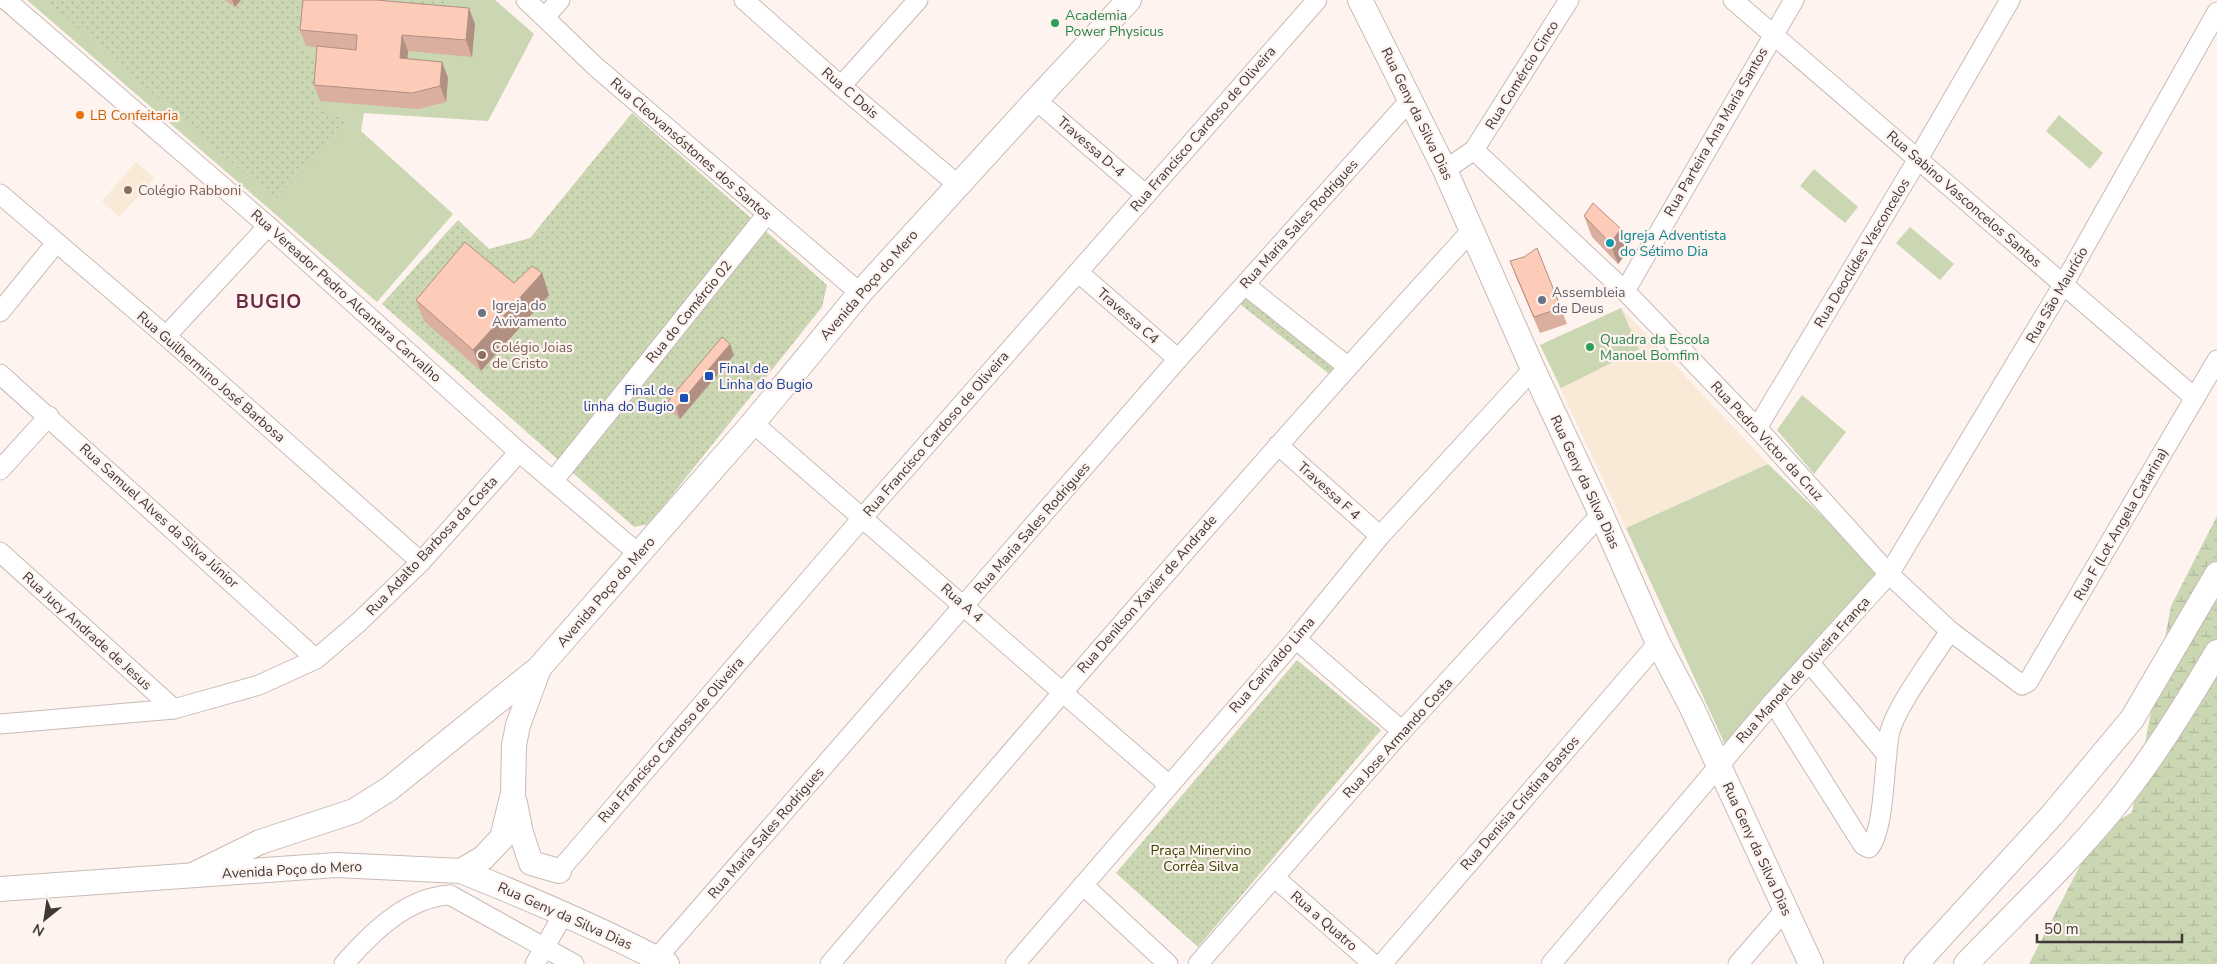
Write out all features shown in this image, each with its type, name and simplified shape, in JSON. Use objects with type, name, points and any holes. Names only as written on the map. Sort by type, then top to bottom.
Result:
[{"type":"main road","name":"Avenida Poço do Mero","points":[[192,875],[260,842],[354,811],[389,789],[540,668],[753,423],[860,293],[1129,0]]},
{"type":"main road","name":"Rua Geny da Silva Dias","points":[[1360,0],[1445,170],[1658,643],[1692,708],[1811,964]]},
{"type":"main road","points":[[1916,964],[2052,815],[2132,719],[2217,574]]},
{"type":"main road","points":[[1966,964],[2060,867],[2108,813],[2152,756],[2217,652]]},
{"type":"main road","name":"Avenida Poço do Mero","points":[[0,890],[336,865],[461,871],[483,858],[502,838],[513,794],[514,745],[518,725],[540,668]]},
{"type":"main road","points":[[513,794],[520,833],[531,863],[559,871]]},
{"type":"main road","name":"Rua Geny da Silva Dias","points":[[461,871],[609,933],[662,961]]},
{"type":"street","name":"Rua Vereador Pedro Alcantara Carvalho","points":[[6,0],[268,226],[520,452],[640,555]]},
{"type":"street","name":"Rua Cleovansóstones dos Santos","points":[[526,0],[596,67],[860,293]]},
{"type":"street","points":[[545,17],[560,0]]},
{"type":"street","name":"Rua C Dois","points":[[744,0],[841,86],[958,185]]},
{"type":"street","points":[[841,86],[918,0]]},
{"type":"street","name":"Rua Francisco Cardoso de Oliveira","points":[[559,871],[863,517],[1317,0]]},
{"type":"street","name":"Rua Comércio Cinco","points":[[1474,150],[1569,0]]},
{"type":"street","name":"Rua Sabino Vasconcelos Santos","points":[[1733,0],[1774,33],[2195,398]]},
{"type":"street","name":"Rua Parteira Ana Maria Santos","points":[[1625,291],[1794,0]]},
{"type":"street","name":"Rua Deoclídes Vasconcelos","points":[[1757,428],[1918,159],[2010,0]]},
{"type":"street","name":"Rua São Maurício","points":[[1889,574],[2063,285],[2217,12]]},
{"type":"street","name":"Travessa D-4","points":[[1036,100],[1146,195]]},
{"type":"street","name":"Rua Maria Sales Rodrigues","points":[[662,961],[964,606],[1178,359],[1410,100]]},
{"type":"street","points":[[1445,170],[1474,150]]},
{"type":"street","name":"Rua Pedro Victor da Cruz","points":[[1474,150],[1625,291],[1757,428],[1889,574],[1950,632],[2022,685]]},
{"type":"street","name":"Rua Guilhermino José Barbosa","points":[[0,194],[166,336],[421,562]]},
{"type":"street","name":"Rua do Comércio 02","points":[[554,480],[767,214]]},
{"type":"street","points":[[166,336],[268,226]]},
{"type":"street","name":"Rua Denilson Xavier de Andrade","points":[[830,964],[1063,690],[1347,366],[1472,230]]},
{"type":"street","points":[[0,312],[56,243]]},
{"type":"street","name":"Travessa C4","points":[[1078,272],[1178,359]]},
{"type":"street","points":[[1245,285],[1347,366]]},
{"type":"street","name":"Rua F (Lot Angela Catarina)","points":[[2022,685],[2028,682],[2217,360]]},
{"type":"street","name":"Rua Carivaldo Lima","points":[[1015,964],[1296,639],[1380,536],[1533,369]]},
{"type":"street","name":"Rua Samuel Alves da Silva Júnior","points":[[0,374],[49,416],[316,659]]},
{"type":"street","points":[[0,470],[49,416]]},
{"type":"street","name":"Rua A 4","points":[[753,423],[1063,690],[1169,785]]},
{"type":"street","name":"Travessa F 4","points":[[1278,445],[1380,536]]},
{"type":"street","name":"Rua Adalto Barbosa da Costa","points":[[0,724],[174,709],[259,685],[316,659],[358,623],[421,562],[520,452]]},
{"type":"street","name":"Rua Jose Armando Costa","points":[[1198,964],[1402,731],[1601,514]]},
{"type":"street","name":"Rua Jucy Andrade de Jesus","points":[[0,552],[174,709]]},
{"type":"street","name":"Rua Manoel de Oliveira França","points":[[1551,964],[1773,702],[1889,574]]},
{"type":"street","points":[[1773,702],[1863,845],[1869,848],[1875,837],[1881,807],[1889,736],[1897,714],[1950,632]]},
{"type":"street","points":[[1296,639],[1402,731]]},
{"type":"street","name":"Rua Denisia Cristina Bastos","points":[[1382,964],[1658,643]]},
{"type":"street","points":[[1809,662],[1886,755]]},
{"type":"street","points":[[450,895],[461,871]]},
{"type":"street","name":"Rua a Quatro","points":[[1275,878],[1373,964]]},
{"type":"street","points":[[1083,885],[1168,964]]},
{"type":"street","points":[[344,964],[354,952],[404,909],[429,897],[450,895],[540,956],[574,964]]},
{"type":"street","points":[[1738,964],[1786,910]]},
{"type":"street","points":[[540,956],[564,913]]},
{"type":"shaded area","name":"Colégio Rabboni","points":[[136,162],[154,178],[119,217],[102,201]]},
{"type":"shaded area","points":[[1621,308],[1768,464],[1626,528],[1540,345]]},
{"type":"green space","points":[[27,0],[495,0],[534,34],[488,121],[364,113],[361,131],[453,214],[377,302]]},
{"type":"green space","points":[[46,0],[448,0],[466,16],[305,4],[297,47],[317,60],[315,106],[350,122],[275,200]]},
{"type":"green space","points":[[632,113],[827,285],[822,307],[649,524],[634,527],[382,304],[458,220],[489,249],[530,238]]},
{"type":"green space","points":[[2059,115],[2103,153],[2090,169],[2046,131]]},
{"type":"green space","points":[[1814,169],[1858,207],[1845,223],[1800,186]]},
{"type":"green space","points":[[1910,227],[1954,264],[1940,280],[1896,243]]},
{"type":"green space","points":[[1247,296],[1339,367],[1328,373],[1241,305]]},
{"type":"green space","name":"Quadra da Escola Manoel Bomfim","points":[[1621,308],[1639,349],[1561,388],[1540,345]]},
{"type":"green space","points":[[1802,395],[1846,432],[1814,474],[1777,430]]},
{"type":"green space","points":[[1768,464],[1890,581],[1727,749],[1626,528]]},
{"type":"green space","points":[[2217,516],[2217,964],[2029,964],[2096,835],[2132,812],[2171,606]]},
{"type":"green space","name":"Praça Minervino Corrêa Silva","points":[[1297,660],[1381,730],[1198,947],[1116,873]]},
{"type":"building","points":[[303,0],[376,0],[469,8],[466,40],[402,35],[400,58],[442,62],[440,86],[412,93],[314,85],[317,46],[356,50],[357,35],[300,30]]},
{"type":"building","points":[[1593,203],[1621,229],[1610,243],[1584,216]]},
{"type":"building","points":[[465,242],[514,283],[532,266],[542,273],[473,350],[416,300]]},
{"type":"building","name":"Assembleia de Deus","points":[[1537,248],[1561,308],[1534,317],[1510,261],[1524,257]]},
{"type":"building","points":[[722,337],[730,344],[676,408],[668,401]]},
{"type":"place","name":"Academia Power Physicus","points":[[1055,23]]},
{"type":"place","name":"LB Confeitaria","points":[[80,115]]},
{"type":"place","name":"Colégio Rabboni","points":[[128,190]]},
{"type":"place","name":"Igreja Adventista do Sétimo Dia","points":[[1610,243]]},
{"type":"place","name":"Assembleia de Deus","points":[[1542,300]]},
{"type":"place","name":"Igreja do Avivamento","points":[[482,313]]},
{"type":"place","name":"Quadra da Escola Manoel Bomfim","points":[[1590,347]]},
{"type":"place","name":"Colégio Joias de Cristo","points":[[482,355]]},
{"type":"place","name":"Final de Linha do Bugio","points":[[709,376]]},
{"type":"place","name":"Final de linha do Bugio","points":[[684,398]]},
{"type":"district","name":"BUGIO","points":[[269,302]]}]
